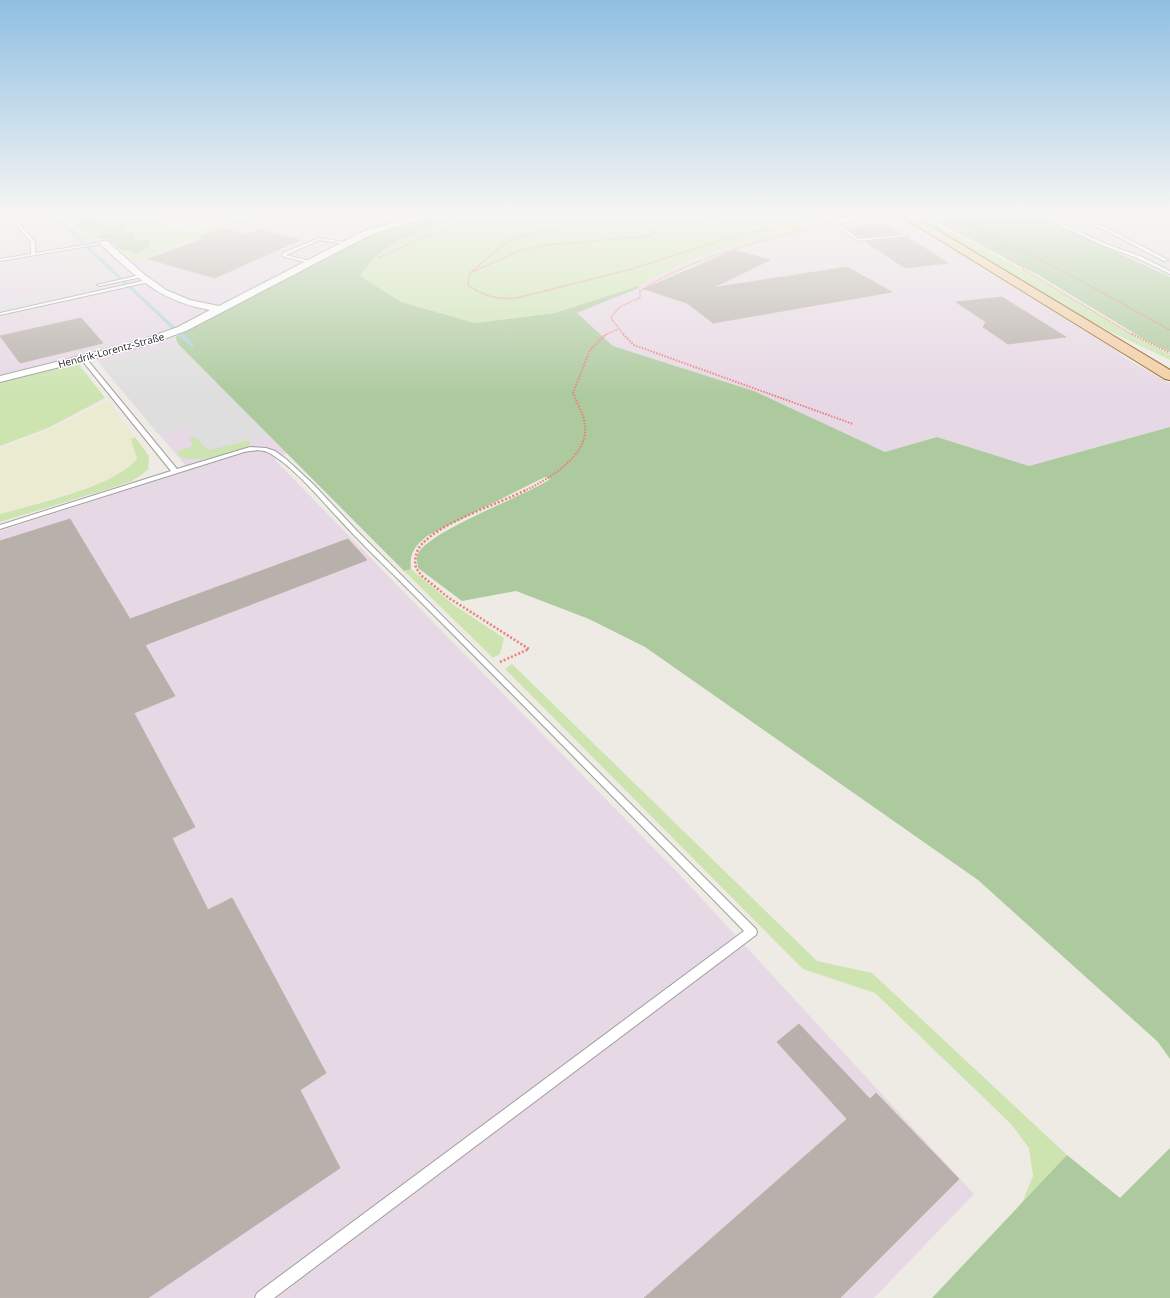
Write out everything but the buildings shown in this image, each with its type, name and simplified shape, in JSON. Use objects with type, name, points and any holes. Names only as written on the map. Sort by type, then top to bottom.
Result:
[{"type":"main road","points":[[1003,275],[1170,376]]},
{"type":"street","points":[[140,275],[158,289],[185,301],[219,309]]},
{"type":"street","name":"Hendrik-Lorentz-Straße","points":[[0,380],[140,344],[182,329],[284,275]]},
{"type":"lane","points":[[99,285],[144,278]]},
{"type":"lane","points":[[0,314],[144,278]]},
{"type":"lane","points":[[83,358],[175,471]]},
{"type":"lane","points":[[0,527],[175,471],[258,448],[267,449],[274,452],[287,461],[752,932],[262,1298]]},
{"type":"path","points":[[470,275],[468,285],[488,297],[514,298],[608,275]]},
{"type":"path","points":[[665,275],[640,291],[640,298],[620,306],[613,312],[611,318],[618,329],[634,346],[853,424]]},
{"type":"path","points":[[1037,275],[1145,340],[1170,352]]},
{"type":"path","points":[[1069,275],[1170,330]]},
{"type":"path","points":[[490,666],[530,649],[456,602],[423,576],[416,568],[416,552],[422,543],[443,529],[530,488],[564,467],[581,445],[585,432],[584,421],[573,393],[577,381],[590,350],[607,333],[618,329]]},
{"type":"shaded area","points":[[0,275],[277,275],[169,331],[178,344],[287,453],[275,460],[678,873],[974,1194],[874,1298],[0,1298],[0,531],[189,470],[93,354],[0,378]]},
{"type":"shaded area","points":[[72,275],[104,275],[113,283],[0,311],[0,304],[82,286]]},
{"type":"shaded area","points":[[660,275],[997,275],[1078,323],[1130,361],[1170,383],[1170,427],[1029,466],[937,437],[885,453],[754,391],[613,346],[576,313],[639,288],[638,286]]},
{"type":"shaded area","points":[[178,344],[268,436],[208,450],[185,427],[158,434],[99,363]]},
{"type":"green space","points":[[292,275],[361,275],[360,276],[401,302],[475,323],[555,313],[638,286],[639,288],[577,313],[613,346],[754,391],[885,452],[937,437],[1029,466],[1170,427],[1170,1059],[1158,1042],[978,880],[645,647],[589,619],[516,591],[462,601],[418,568],[417,556],[424,546],[437,536],[550,479],[545,477],[427,536],[419,543],[412,554],[411,569],[404,571],[178,344],[175,337]]},
{"type":"green space","points":[[360,275],[660,275],[638,286],[555,313],[475,323],[401,302],[359,276]]},
{"type":"green space","points":[[1010,275],[1031,275],[1122,329],[1170,355],[1170,360],[1111,332],[1058,304]]},
{"type":"green space","points":[[1038,275],[1165,275],[1170,277],[1170,352],[1145,340]]},
{"type":"green space","points":[[77,362],[105,398],[48,428],[0,446],[0,382]]},
{"type":"green space","points":[[109,402],[135,437],[132,439],[137,459],[131,467],[122,473],[85,488],[0,514],[0,449],[60,425],[101,404]]},
{"type":"green space","points":[[135,437],[149,456],[148,470],[132,481],[0,522],[0,514],[94,486],[127,469],[137,459],[131,439]]},
{"type":"green space","points":[[196,437],[209,450],[249,440],[250,443],[248,447],[206,458],[189,459],[181,457],[177,451],[193,446],[189,439]]},
{"type":"green space","points":[[411,569],[454,605],[504,638],[500,654],[493,658],[404,571]]},
{"type":"green space","points":[[512,664],[817,961],[872,973],[1067,1155],[1022,1203],[1033,1176],[1029,1148],[1011,1124],[875,993],[803,969],[505,669]]},
{"type":"green space","points":[[1170,1148],[1170,1298],[932,1298],[1067,1155],[1120,1198]]},
{"type":"waterway","points":[[117,275],[181,335]]},
{"type":"waterway","points":[[180,334],[192,345]]}]
